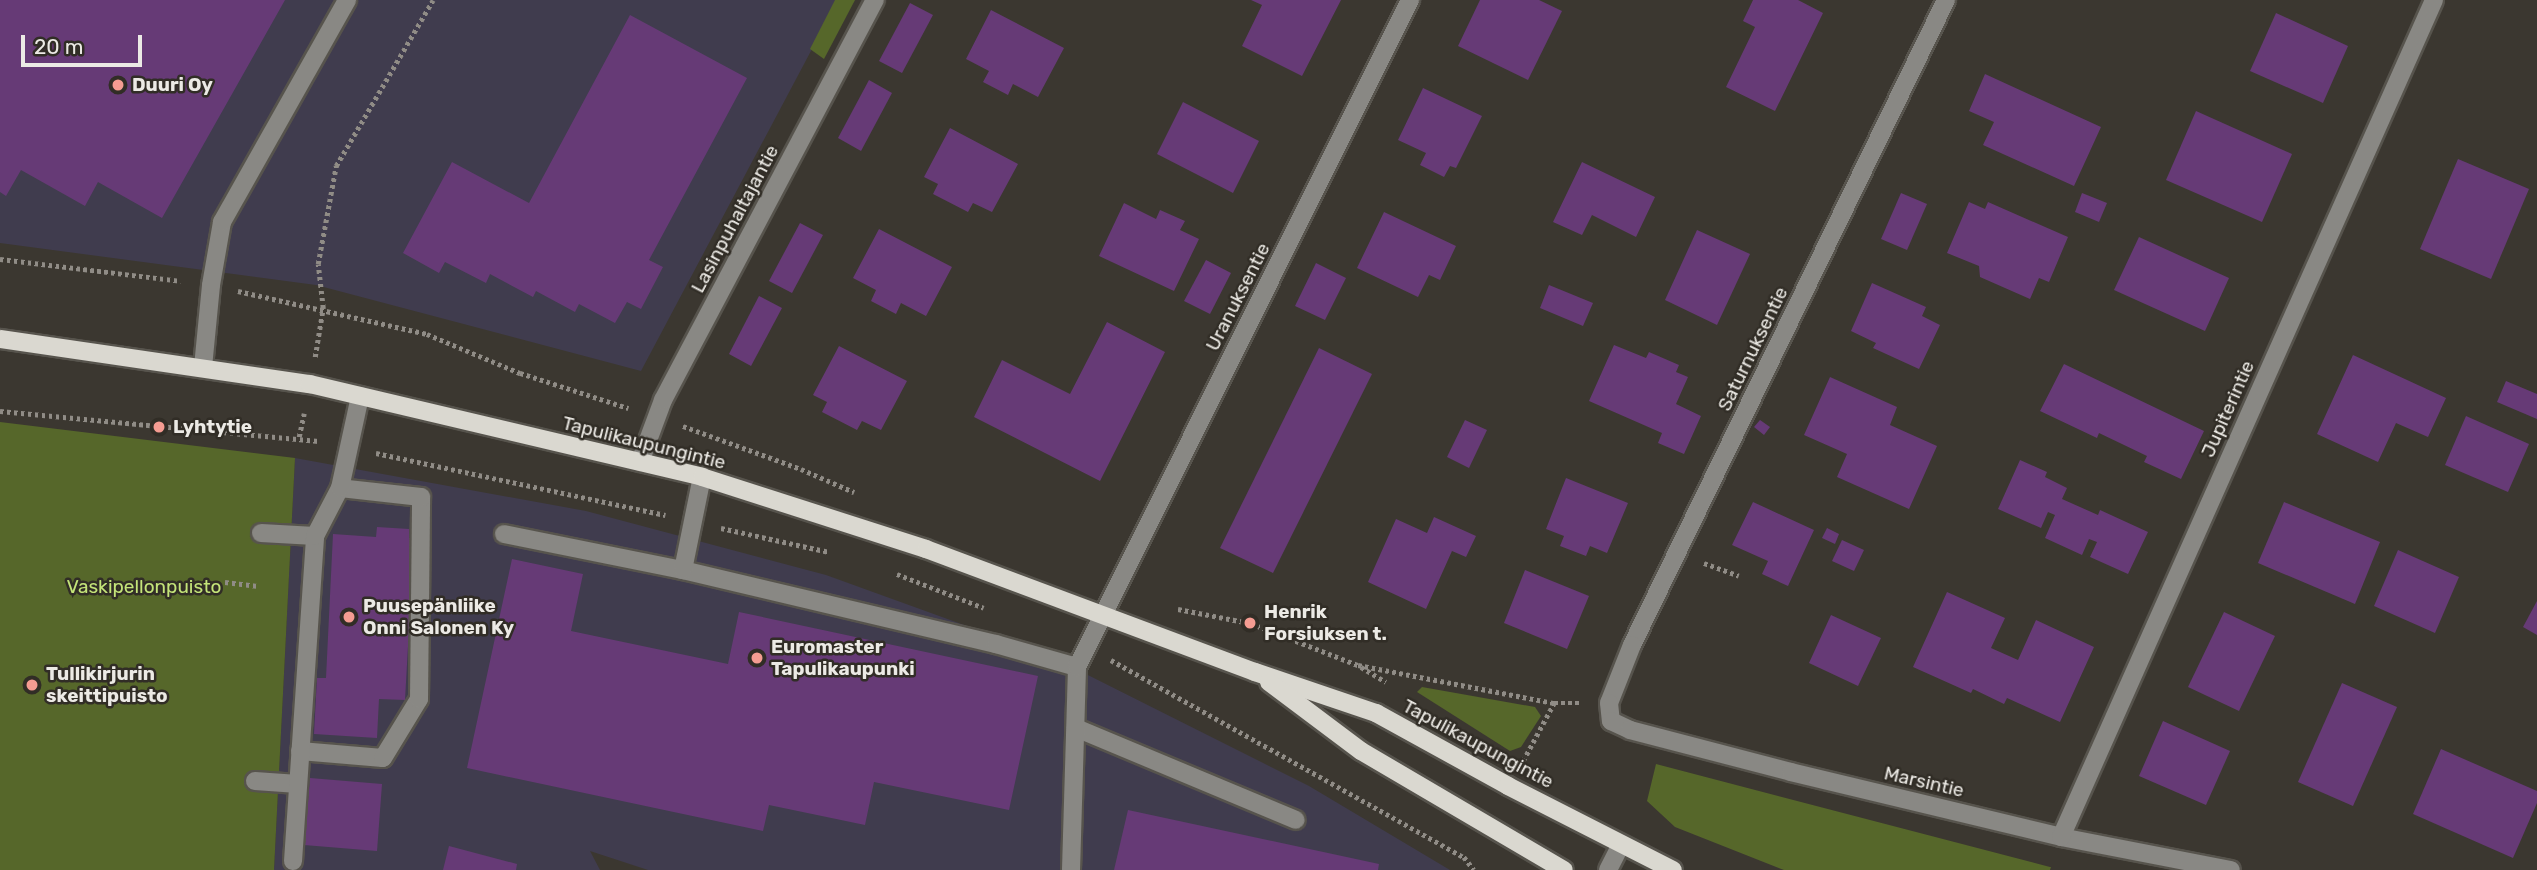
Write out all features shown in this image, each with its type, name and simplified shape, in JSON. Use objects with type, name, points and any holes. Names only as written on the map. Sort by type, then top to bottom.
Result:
[{"type":"main road","name":"Tapulikaupungintie","points":[[0,339],[203,367],[360,396],[702,477],[926,549],[1255,672],[1376,713],[1673,870]]},
{"type":"main road","name":"Tapulikaupungintie","points":[[1255,672],[1360,751],[1564,870]]},
{"type":"street","points":[[203,367],[211,285],[222,222],[346,0]]},
{"type":"street","name":"Lasinpuhaltajantie","points":[[640,462],[663,400],[875,0]]},
{"type":"street","name":"Uranuksentie","points":[[1077,667],[1410,0]]},
{"type":"street","name":"Saturnuksentie","points":[[1611,721],[1609,703],[1632,645],[1946,0]]},
{"type":"street","name":"Jupiterintie","points":[[2061,837],[2434,0]]},
{"type":"street","points":[[293,861],[315,536],[340,488],[360,396]]},
{"type":"street","points":[[683,570],[702,477]]},
{"type":"street","points":[[300,751],[383,758],[419,699],[421,497],[340,488]]},
{"type":"street","points":[[261,533],[315,536]]},
{"type":"street","points":[[504,534],[683,570],[1077,667],[1071,870]]},
{"type":"street","name":"Marsintie","points":[[1611,721],[1630,730],[1790,772],[2061,837],[2231,870]]},
{"type":"street","points":[[1076,728],[1296,820]]},
{"type":"street","points":[[255,781],[298,784]]},
{"type":"street","points":[[1608,870],[1621,844]]},
{"type":"path","points":[[323,308],[318,264],[336,166],[433,0]]},
{"type":"path","points":[[225,582],[259,586]]},
{"type":"path","points":[[1521,766],[1554,703]]},
{"type":"shaded area","points":[[0,0],[838,0],[641,371],[316,285],[0,243]]},
{"type":"shaded area","points":[[295,458],[586,511],[826,575],[1050,656],[1309,786],[1450,870],[648,870],[590,851],[600,870],[274,870]]},
{"type":"green space","points":[[835,0],[855,0],[824,59],[810,49]]},
{"type":"green space","name":"Vaskipellonpuisto","points":[[0,422],[295,458],[274,870],[0,870]]},
{"type":"green space","points":[[1422,687],[1535,707],[1541,716],[1521,747],[1510,751],[1417,692]]},
{"type":"green space","points":[[1656,764],[2051,867],[2050,870],[1784,870],[1675,827],[1647,801]]},
{"type":"building","name":"Duuri Oy","points":[[0,0],[285,0],[162,218],[98,182],[85,206],[21,170],[6,196],[0,192]]},
{"type":"building","points":[[1251,0],[1341,0],[1302,76],[1242,46],[1262,5]]},
{"type":"building","points":[[1480,0],[1539,0],[1562,11],[1528,80],[1458,46]]},
{"type":"building","points":[[1753,0],[1798,0],[1823,13],[1775,111],[1726,87],[1755,27],[1743,21]]},
{"type":"building","points":[[910,3],[933,15],[902,73],[879,61]]},
{"type":"building","points":[[991,10],[1064,48],[1038,97],[1013,84],[1008,95],[983,82],[989,71],[966,59]]},
{"type":"building","points":[[2276,13],[2348,46],[2323,103],[2250,71]]},
{"type":"building","points":[[630,15],[747,78],[649,260],[663,267],[641,309],[627,302],[615,323],[579,304],[575,312],[536,291],[533,297],[490,274],[486,283],[445,262],[439,273],[403,253],[452,162],[529,203]]},
{"type":"building","points":[[1985,74],[2101,127],[2074,186],[1983,145],[1994,122],[1969,111]]},
{"type":"building","points":[[869,80],[892,93],[861,151],[838,138]]},
{"type":"building","points":[[1423,88],[1482,116],[1456,168],[1450,166],[1444,177],[1420,165],[1426,153],[1398,140]]},
{"type":"building","points":[[1183,102],[1259,141],[1233,193],[1157,154]]},
{"type":"building","points":[[2196,111],[2292,154],[2262,222],[2166,180]]},
{"type":"building","points":[[950,128],[1018,164],[992,212],[973,203],[968,212],[933,194],[938,184],[924,177]]},
{"type":"building","points":[[2458,159],[2529,189],[2491,279],[2420,249]]},
{"type":"building","points":[[1582,162],[1655,197],[1636,237],[1592,215],[1582,235],[1553,222]]},
{"type":"building","points":[[1901,193],[1927,204],[1907,250],[1881,239]]},
{"type":"building","points":[[2082,193],[2107,203],[2099,222],[2075,212]]},
{"type":"building","points":[[1969,202],[1985,209],[1988,202],[2068,237],[2049,282],[2039,278],[2030,299],[1980,277],[1979,266],[1947,253]]},
{"type":"building","points":[[1124,203],[1156,219],[1160,210],[1185,221],[1180,230],[1199,239],[1174,291],[1099,256]]},
{"type":"building","points":[[1384,212],[1456,246],[1440,280],[1429,275],[1418,297],[1357,268]]},
{"type":"building","points":[[800,223],[823,235],[792,293],[769,281]]},
{"type":"building","points":[[879,229],[952,267],[926,316],[901,303],[896,314],[871,301],[876,290],[853,278]]},
{"type":"building","points":[[1697,230],[1750,254],[1717,325],[1665,300]]},
{"type":"building","points":[[2139,237],[2229,278],[2205,331],[2114,290]]},
{"type":"building","points":[[1206,260],[1231,273],[1210,314],[1184,301]]},
{"type":"building","points":[[1316,263],[1346,278],[1325,320],[1295,306]]},
{"type":"building","points":[[1872,283],[1926,307],[1922,316],[1940,325],[1919,369],[1873,348],[1876,343],[1851,331]]},
{"type":"building","points":[[1549,285],[1593,303],[1583,326],[1540,308]]},
{"type":"building","points":[[759,296],[782,308],[751,366],[729,354]]},
{"type":"building","points":[[1107,322],[1165,352],[1100,481],[974,417],[1002,360],[1070,394]]},
{"type":"building","points":[[1614,345],[1646,358],[1649,352],[1679,365],[1676,372],[1688,377],[1676,404],[1701,416],[1684,454],[1658,443],[1662,433],[1589,401]]},
{"type":"building","points":[[839,346],[907,381],[881,430],[862,421],[857,430],[822,412],[827,402],[813,395]]},
{"type":"building","points":[[1319,348],[1372,374],[1273,573],[1220,548]]},
{"type":"building","points":[[2353,355],[2446,398],[2428,437],[2396,423],[2378,462],[2317,434]]},
{"type":"building","points":[[2064,364],[2204,431],[2181,479],[2144,462],[2147,456],[2099,433],[2097,438],[2040,411]]},
{"type":"building","points":[[1830,377],[1897,407],[1890,425],[1937,446],[1909,509],[1837,477],[1847,454],[1804,435]]},
{"type":"building","points":[[2506,381],[2537,394],[2537,419],[2497,402]]},
{"type":"building","points":[[2466,416],[2529,444],[2508,492],[2445,465]]},
{"type":"building","points":[[1465,420],[1487,430],[1469,468],[1447,457]]},
{"type":"building","points":[[1760,420],[1770,427],[1764,435],[1754,427]]},
{"type":"building","points":[[2020,460],[2047,472],[2045,477],[2067,488],[2062,499],[2098,515],[2100,510],[2148,532],[2128,574],[2090,557],[2097,542],[2089,539],[2082,555],[2045,538],[2055,515],[2048,512],[2041,528],[1998,509]]},
{"type":"building","points":[[1566,478],[1628,503],[1607,553],[1590,546],[1586,556],[1560,546],[1564,536],[1546,529]]},
{"type":"building","points":[[1753,502],[1814,530],[1788,586],[1762,574],[1768,561],[1732,545]]},
{"type":"building","points":[[2284,502],[2380,542],[2355,604],[2258,563]]},
{"type":"building","points":[[1434,517],[1476,536],[1466,557],[1452,551],[1426,609],[1368,582],[1396,519],[1427,533]]},
{"type":"building","points":[[377,527],[409,529],[409,538],[414,538],[405,700],[379,699],[377,738],[314,734],[317,678],[326,678],[333,534],[376,537]]},
{"type":"building","points":[[1827,528],[1839,534],[1835,544],[1822,538]]},
{"type":"building","points":[[1842,540],[1864,550],[1854,571],[1832,561]]},
{"type":"building","points":[[2398,550],[2459,577],[2435,633],[2374,606]]},
{"type":"building","points":[[512,559],[583,574],[571,631],[728,664],[739,612],[1038,676],[1009,810],[874,782],[865,825],[769,805],[763,831],[467,768]]},
{"type":"building","points":[[1525,570],[1589,596],[1567,649],[1504,623]]},
{"type":"building","points":[[1947,592],[2005,618],[1991,648],[2018,660],[2036,620],[2094,647],[2060,722],[2007,698],[2004,704],[1973,689],[1971,693],[1913,667]]},
{"type":"building","points":[[2537,601],[2537,635],[2523,627]]},
{"type":"building","points":[[2224,612],[2275,636],[2239,711],[2188,687]]},
{"type":"building","points":[[1831,615],[1881,638],[1858,686],[1809,663]]},
{"type":"building","points":[[2342,683],[2397,707],[2353,806],[2298,782]]},
{"type":"building","points":[[2163,721],[2230,751],[2206,805],[2139,776]]},
{"type":"building","points":[[2441,749],[2537,791],[2537,803],[2513,858],[2413,814]]},
{"type":"building","points":[[310,778],[382,784],[377,851],[304,845]]},
{"type":"building","points":[[1128,810],[1379,864],[1378,870],[1114,870]]},
{"type":"building","points":[[449,846],[517,864],[516,870],[443,870]]},
{"type":"place","name":"Duuri Oy","points":[[118,85]]},
{"type":"place","name":"Lyhtytie","points":[[159,427]]},
{"type":"place","name":"Puusepänliike Onni Salonen Ky","points":[[349,617]]},
{"type":"place","name":"Henrik Forsiuksen t.","points":[[1250,623]]},
{"type":"place","name":"Euromaster Tapulikaupunki","points":[[757,658]]},
{"type":"place","name":"Tullikirjurin skeittipuisto","points":[[32,685]]}]
